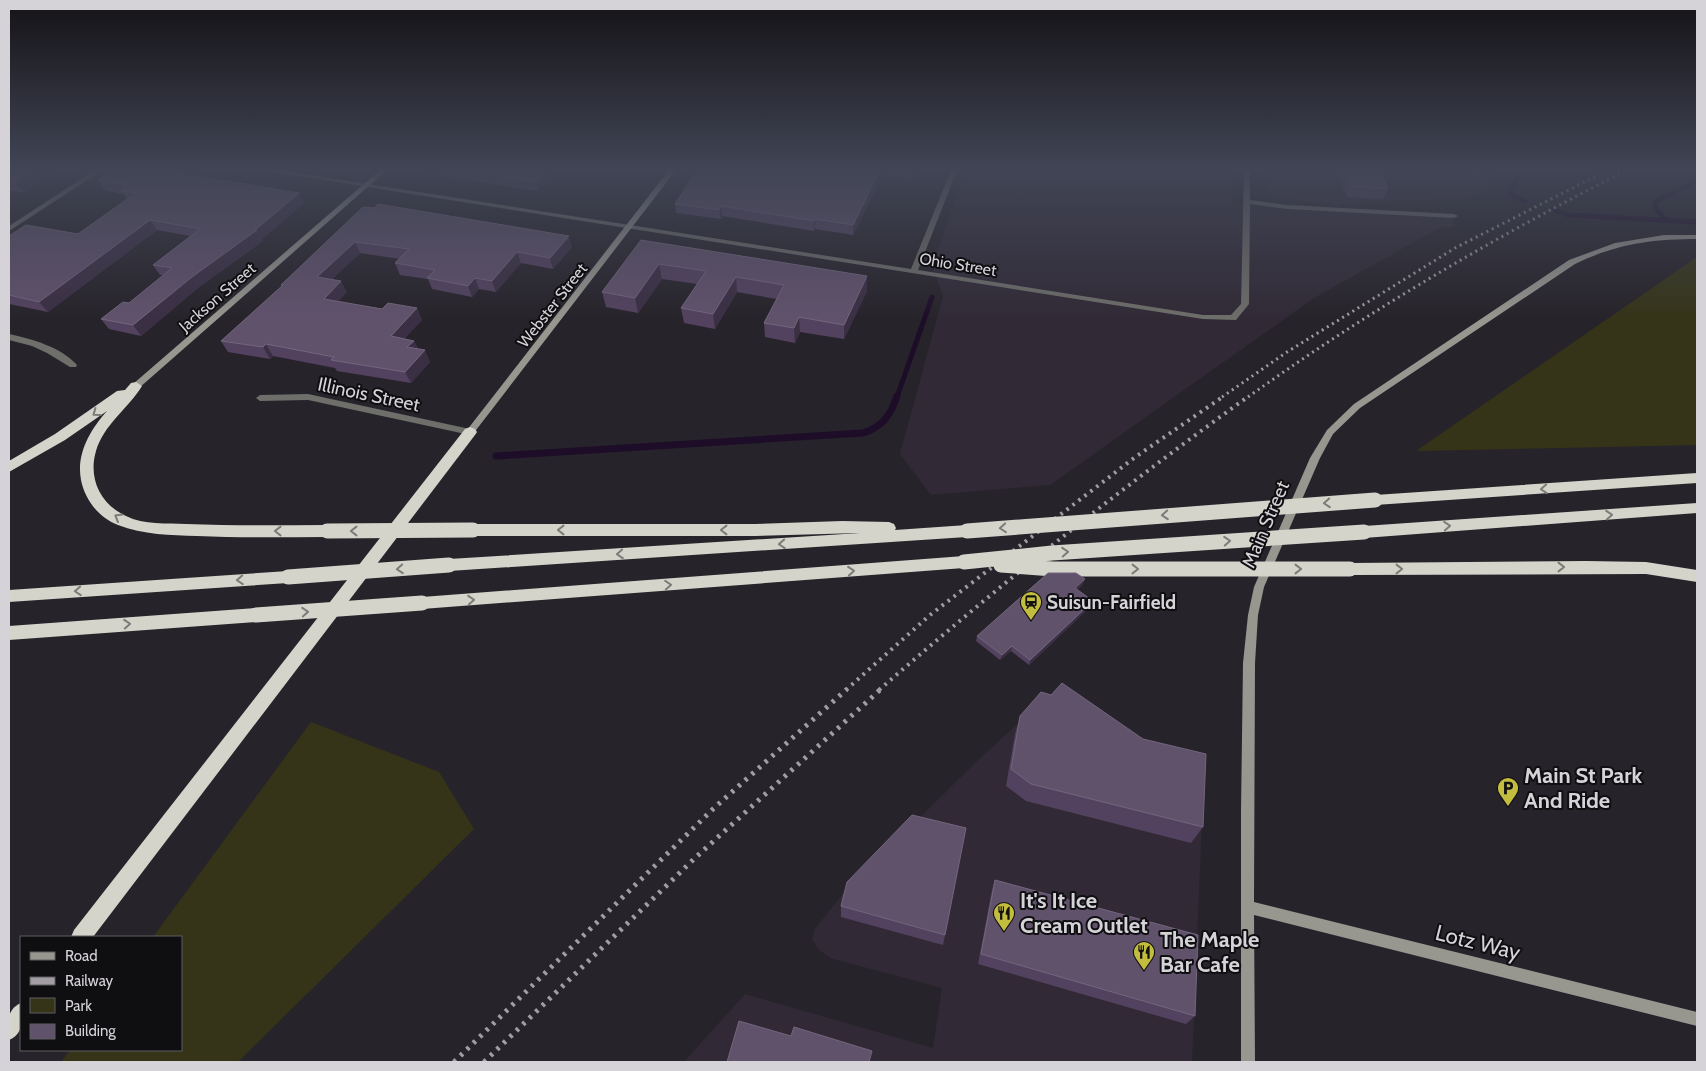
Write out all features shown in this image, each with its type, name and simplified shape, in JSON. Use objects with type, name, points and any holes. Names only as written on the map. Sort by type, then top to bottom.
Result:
[{"type":"highway","points":[[9,467],[60,437],[136,386]]},
{"type":"highway","points":[[136,386],[106,420],[94,440],[86,462],[88,487],[99,506],[122,521],[156,529],[211,531],[755,530],[842,527],[967,530]]},
{"type":"highway","points":[[82,936],[470,432]]},
{"type":"highway","points":[[9,596],[449,565],[830,541],[1697,478]]},
{"type":"highway","points":[[9,633],[803,575],[1052,553],[1697,508]]},
{"type":"highway","points":[[964,562],[1053,569],[1596,567],[1646,568],[1697,576]]},
{"type":"highway","points":[[9,1029],[20,1015]]},
{"type":"main road","name":"Jackson Street","points":[[136,386],[327,220]]},
{"type":"main road","name":"Webster Street","points":[[470,432],[635,220]]},
{"type":"main road","name":"Main Street","points":[[1248,1062],[1249,662],[1252,614],[1262,578],[1315,458],[1330,432],[1357,406],[1572,262],[1592,251],[1630,240],[1648,237],[1697,238]]},
{"type":"main road","name":"Lotz Way","points":[[1248,907],[1697,1018]]},
{"type":"street","points":[[9,229],[23,220]]},
{"type":"street","name":"Ohio Street","points":[[585,220],[1203,317],[1233,318],[1245,304],[1247,220]]},
{"type":"street","points":[[914,271],[934,220]]},
{"type":"street","points":[[9,337],[33,342],[74,365]]},
{"type":"street","name":"Illinois Street","points":[[260,398],[308,397],[470,432]]},
{"type":"shaded area","points":[[948,220],[1452,220],[1455,226],[1439,228],[1314,298],[1050,485],[931,495],[900,454],[943,296],[932,266]]},
{"type":"shaded area","points":[[1045,699],[1204,771],[1192,1062],[684,1062],[745,994],[933,1048],[942,988],[830,958],[819,950],[812,939],[815,929],[841,896],[977,761]]},
{"type":"green space","points":[[1697,257],[1697,445],[1416,451]]},
{"type":"green space","points":[[311,722],[439,772],[474,829],[238,1062],[61,1062],[69,1051],[182,1051],[182,936],[154,936]]},
{"type":"building","points":[[98,220],[267,220],[255,230],[257,230],[192,277],[133,325],[101,319],[123,302],[129,303],[172,268],[153,265],[200,229],[150,220],[39,302],[9,295],[9,236],[26,225],[78,234]]},
{"type":"building","points":[[349,220],[473,220],[569,236],[550,258],[517,252],[492,281],[475,278],[468,286],[427,278],[435,270],[395,263],[409,249],[355,242],[317,277],[341,281],[324,299],[382,309],[388,303],[417,308],[391,336],[414,341],[407,347],[425,350],[405,372],[331,360],[334,357],[266,344],[263,347],[221,341],[283,285],[281,285]]},
{"type":"building","points":[[821,220],[855,220],[853,225]]},
{"type":"building","points":[[641,240],[867,276],[844,325],[799,317],[794,328],[764,323],[784,285],[736,277],[713,314],[681,308],[706,271],[659,264],[635,298],[602,292]]},
{"type":"building","name":"Suisun-Fairfield","points":[[1048,573],[1076,573],[1085,579],[1075,588],[1093,601],[1030,660],[1012,646],[1002,655],[977,636]]},
{"type":"building","points":[[1062,683],[1143,739],[1206,754],[1203,827],[1031,784],[1011,769],[1020,716],[1041,692],[1051,695]]},
{"type":"building","points":[[912,815],[966,828],[945,935],[841,906],[847,882]]},
{"type":"building","points":[[995,880],[1198,935],[1195,1016],[981,954]]},
{"type":"building","points":[[739,1021],[791,1036],[794,1027],[872,1051],[869,1062],[727,1062]]},
{"type":"waterway","points":[[1660,220],[1697,222]]},
{"type":"waterway","points":[[897,397],[932,297]]},
{"type":"waterway","points":[[496,456],[863,433],[876,427],[885,419],[892,409],[897,396]]},
{"type":"railway","points":[[1222,397],[1287,352],[1455,248],[1510,220]]},
{"type":"railway","points":[[1248,397],[1293,365],[1386,305],[1433,276],[1533,220]]},
{"type":"railway","points":[[846,690],[930,615],[1134,458],[1224,396]]},
{"type":"railway","points":[[879,690],[1061,538],[1249,396]]},
{"type":"railway","points":[[454,1062],[713,809],[847,689]]},
{"type":"railway","points":[[484,1062],[695,858],[881,689]]},
{"type":"place","name":"Suisun-Fairfield","points":[[1031,621]]},
{"type":"place","name":"Main St Park And Ride","points":[[1508,807]]},
{"type":"place","name":"It's It Ice Cream Outlet","points":[[1004,932]]},
{"type":"place","name":"The Maple Bar Cafe","points":[[1144,971]]}]
